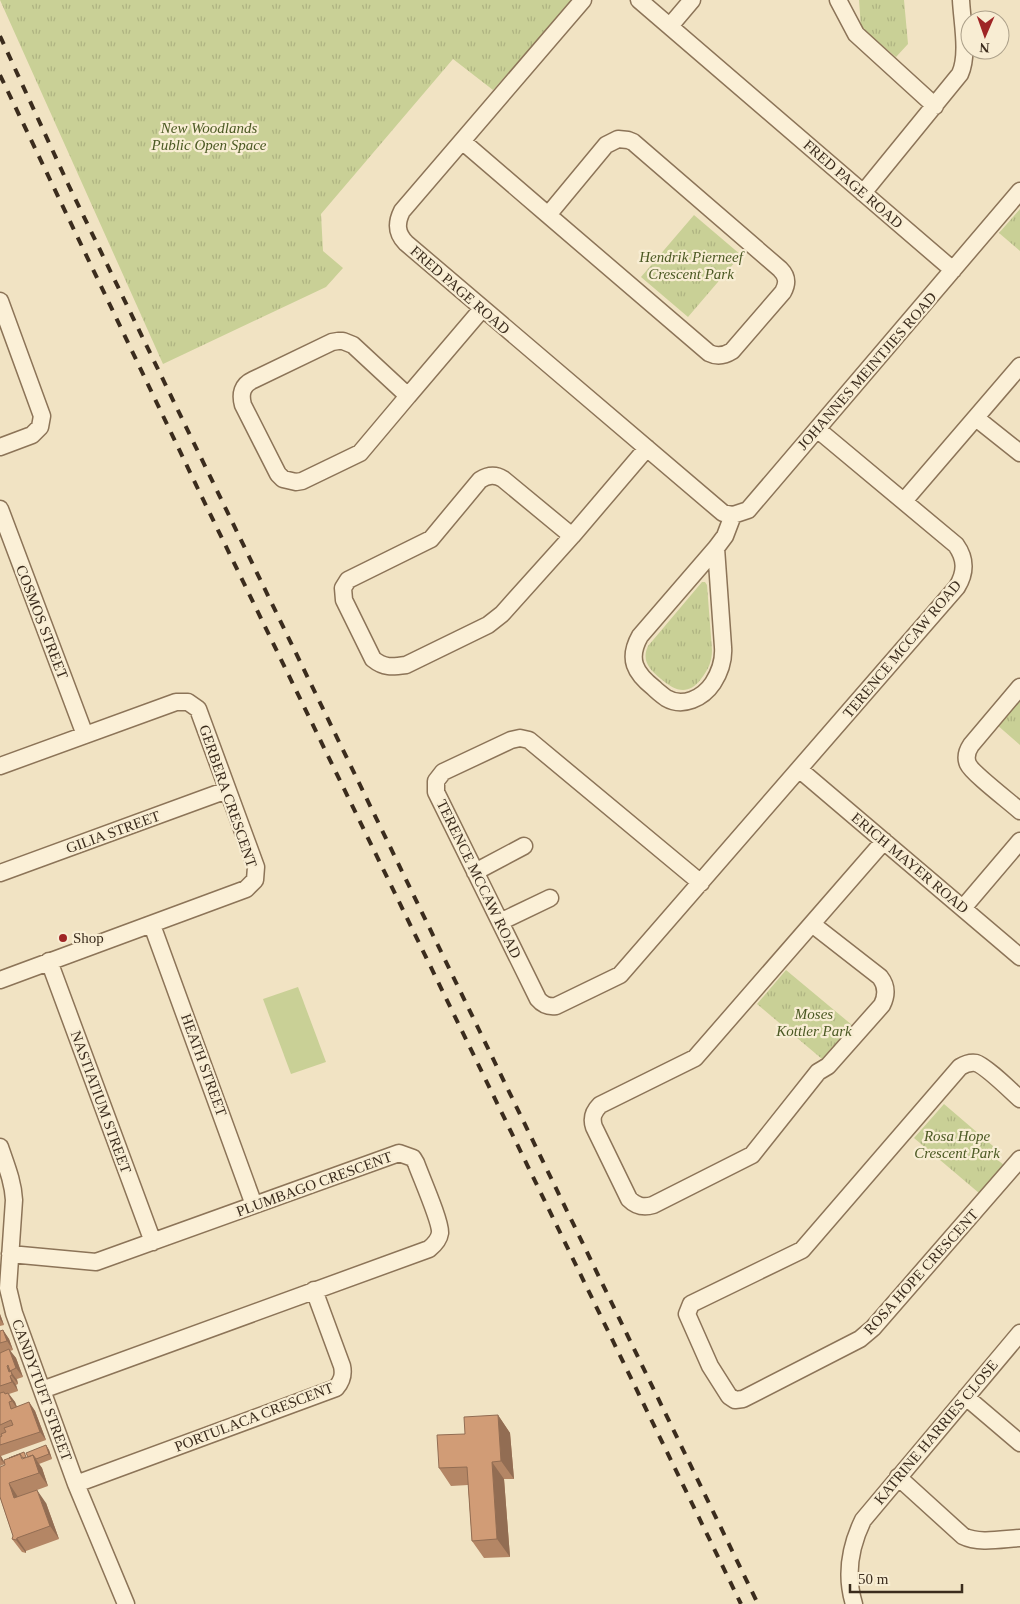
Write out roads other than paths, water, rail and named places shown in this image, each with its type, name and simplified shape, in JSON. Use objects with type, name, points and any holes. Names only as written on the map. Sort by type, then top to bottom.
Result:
[{"type":"street","name":"FRED PAGE ROAD","points":[[583,0],[402,211],[397,223],[398,229],[406,243],[718,510],[734,515]]},
{"type":"street","name":"FRED PAGE ROAD","points":[[639,0],[953,270]]},
{"type":"street","points":[[670,26],[692,0]]},
{"type":"street","points":[[838,0],[856,34],[936,106]]},
{"type":"street","points":[[863,193],[956,81],[963,68],[965,54],[961,0]]},
{"type":"street","points":[[462,142],[548,215],[713,355],[723,356],[732,351],[785,288],[786,279],[780,268],[628,140],[618,139],[606,145],[548,215]]},
{"type":"street","name":"JOHANNES MEINTJIES ROAD","points":[[734,515],[748,510],[1020,191]]},
{"type":"street","points":[[0,301],[6,339],[42,416],[40,427],[32,435],[0,447]]},
{"type":"street","points":[[408,396],[353,345],[343,341],[332,342],[248,382],[241,395],[243,405],[278,474],[289,482],[302,481],[360,453],[482,309]]},
{"type":"street","points":[[904,501],[1020,366]]},
{"type":"street","points":[[976,418],[1020,453]]},
{"type":"street","name":"TERENCE MCCAW ROAD","points":[[701,883],[533,742],[520,738],[510,740],[442,772],[436,781],[436,792],[538,999],[544,1005],[556,1006],[620,975],[701,883],[800,770],[961,580],[964,566],[963,558],[956,545],[817,429]]},
{"type":"street","points":[[572,536],[503,479],[496,476],[488,476],[480,480],[431,539],[348,580],[343,588],[344,600],[373,659],[381,666],[406,665],[488,625],[496,619],[572,536],[647,448]]},
{"type":"street","name":"COSMOS STREET","points":[[0,509],[85,735]]},
{"type":"street","points":[[716,548],[723,662],[716,678],[704,694],[686,702],[672,701],[642,679],[635,666],[634,651],[640,636],[725,536],[734,515]]},
{"type":"street","points":[[1020,687],[971,745],[966,759],[971,769],[1020,811]]},
{"type":"street","name":"GERBERA CRESCENT","points":[[0,766],[176,702],[188,702],[198,710],[256,867],[255,880],[246,889],[0,980]]},
{"type":"street","name":"ERICH MAYER ROAD","points":[[800,770],[1020,957]]},
{"type":"street","name":"GILIA STREET","points":[[0,874],[227,790]]},
{"type":"street","points":[[812,924],[880,977],[886,988],[882,1005],[828,1066],[818,1072],[752,1156],[653,1205],[644,1206],[634,1203],[629,1199],[594,1127],[592,1118],[596,1109],[695,1058],[884,841]]},
{"type":"street","points":[[963,908],[1020,841]]},
{"type":"street","points":[[475,872],[524,846]]},
{"type":"street","points":[[500,922],[550,898]]},
{"type":"street","name":"HEATH STREET","points":[[152,925],[254,1205]]},
{"type":"street","name":"NASTIATIUM STREET","points":[[49,961],[153,1242]]},
{"type":"street","name":"ROSA HOPE CRESCENT","points":[[1020,1099],[982,1066],[974,1063],[964,1064],[802,1250],[691,1304],[687,1314],[710,1366],[729,1396],[735,1400],[743,1399],[860,1340],[873,1328],[1020,1159]]},
{"type":"street","name":"CANDYTUFT STREET","points":[[0,1147],[11,1176],[14,1200],[8,1288],[10,1299],[76,1484],[126,1604]]},
{"type":"street","name":"PLUMBAGO CRESCENT","points":[[10,1254],[96,1262],[399,1153],[413,1158],[416,1163],[439,1225],[440,1232],[435,1244],[429,1249],[42,1390]]},
{"type":"street","name":"PORTULACA CRESCENT","points":[[76,1484],[336,1388],[342,1378],[342,1366],[314,1290]]},
{"type":"street","name":"KATRINE HARRIES CLOSE","points":[[854,1604],[849,1584],[849,1568],[852,1549],[863,1520],[1020,1332]]},
{"type":"street","points":[[966,1397],[1020,1443]]},
{"type":"street","points":[[898,1477],[968,1539],[1020,1538]]},
{"type":"railway","points":[[0,36],[68,184],[758,1604]]},
{"type":"railway","points":[[0,75],[198,489],[741,1604]]},
{"type":"place","name":"Shop","points":[[63,938]]},
{"type":"park label","name":"New Woodlands Public Open Space","points":[[209,136]]},
{"type":"park label","name":"Hendrik Pierneef Crescent Park","points":[[691,266]]},
{"type":"park label","name":"Moses Kottler Park","points":[[814,1022]]},
{"type":"park label","name":"Rosa Hope Crescent Park","points":[[957,1144]]}]
